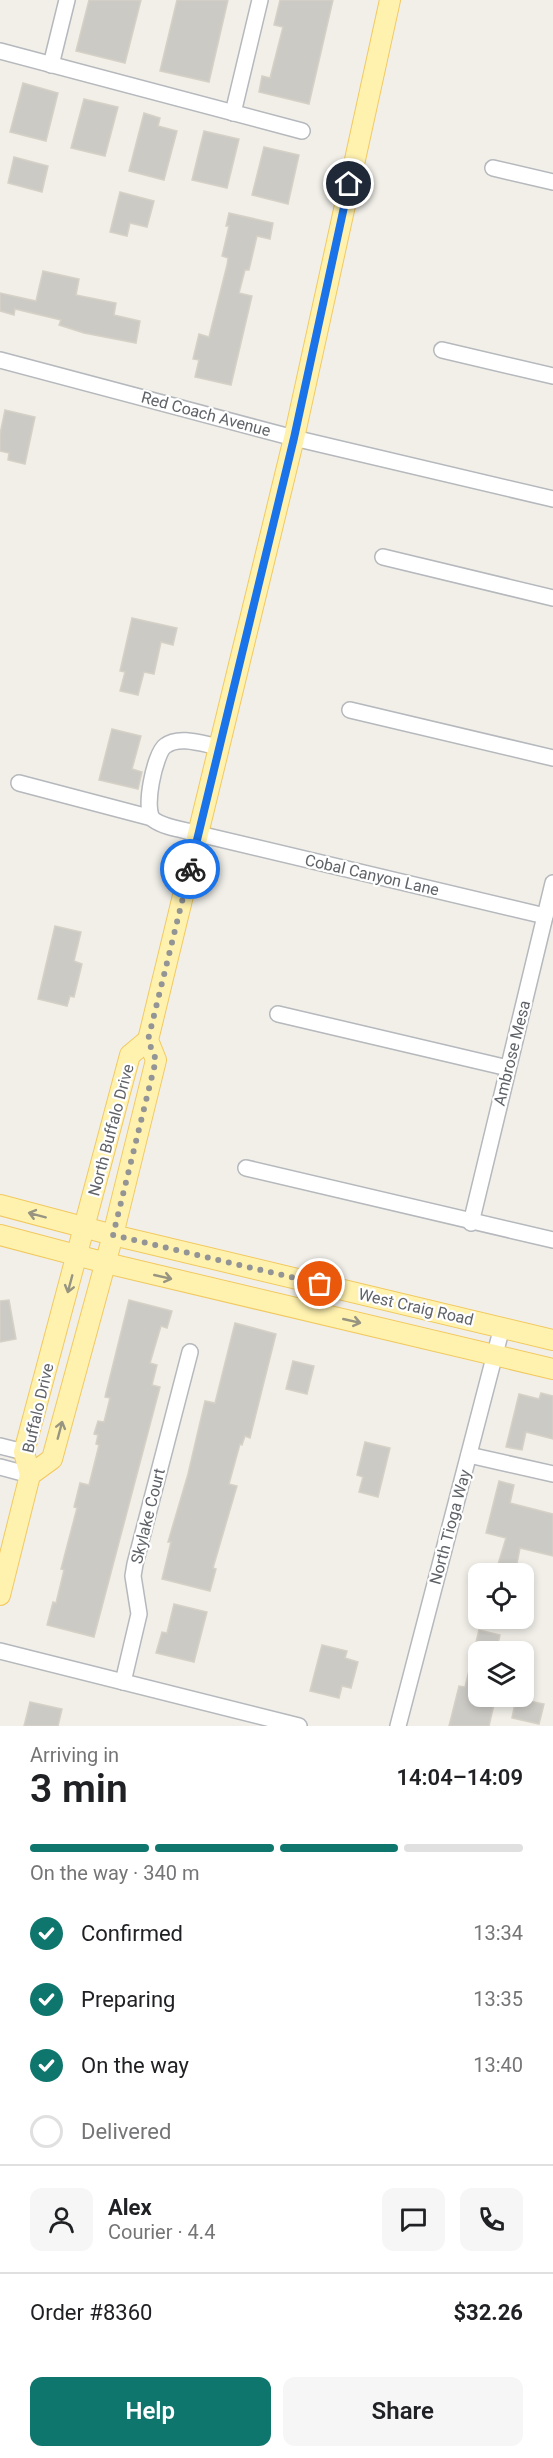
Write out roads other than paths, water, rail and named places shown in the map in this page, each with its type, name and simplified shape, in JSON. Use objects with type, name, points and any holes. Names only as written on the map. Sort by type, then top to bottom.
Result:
[{"type":"main road","name":"North Buffalo Drive","points":[[113,1235],[156,1060],[148,1040],[294,438],[390,0]]},
{"type":"main road","name":"North Buffalo Drive","points":[[85,1227],[130,1055],[148,1040]]},
{"type":"main road","name":"West Craig Road","points":[[0,1205],[113,1235],[553,1340]]},
{"type":"main road","name":"Buffalo Drive","points":[[85,1227],[24,1452],[30,1475],[52,1459],[113,1235]]},
{"type":"main road","name":"West Craig Road","points":[[0,1235],[77,1256],[553,1369]]},
{"type":"main road","points":[[0,1595],[30,1475]]},
{"type":"street","points":[[51,65],[67,0]]},
{"type":"street","points":[[233,113],[260,0]]},
{"type":"street","points":[[0,51],[302,131]]},
{"type":"street","points":[[493,168],[553,182]]},
{"type":"street","points":[[442,350],[553,375]]},
{"type":"street","name":"Red Coach Avenue","points":[[0,360],[294,438],[553,499]]},
{"type":"street","points":[[383,557],[553,598]]},
{"type":"street","points":[[350,710],[553,758]]},
{"type":"street","points":[[152,818],[148,813],[149,797],[159,753],[163,747],[180,740],[219,747]]},
{"type":"street","name":"Cobal Canyon Lane","points":[[19,783],[152,818],[198,834],[545,916]]},
{"type":"street","name":"Ambrose Mesa","points":[[471,1223],[553,883]]},
{"type":"street","points":[[278,1014],[508,1068]]},
{"type":"street","points":[[246,1168],[471,1223],[553,1240]]},
{"type":"street","name":"North Tioga Way","points":[[398,1726],[502,1327]]},
{"type":"street","name":"Skylake Court","points":[[123,1682],[139,1614],[133,1576],[135,1564],[190,1352]]},
{"type":"street","points":[[0,1446],[24,1452]]},
{"type":"street","points":[[469,1455],[550,1474]]},
{"type":"street","points":[[0,1467],[30,1475]]},
{"type":"street","points":[[0,1652],[299,1726]]}]
